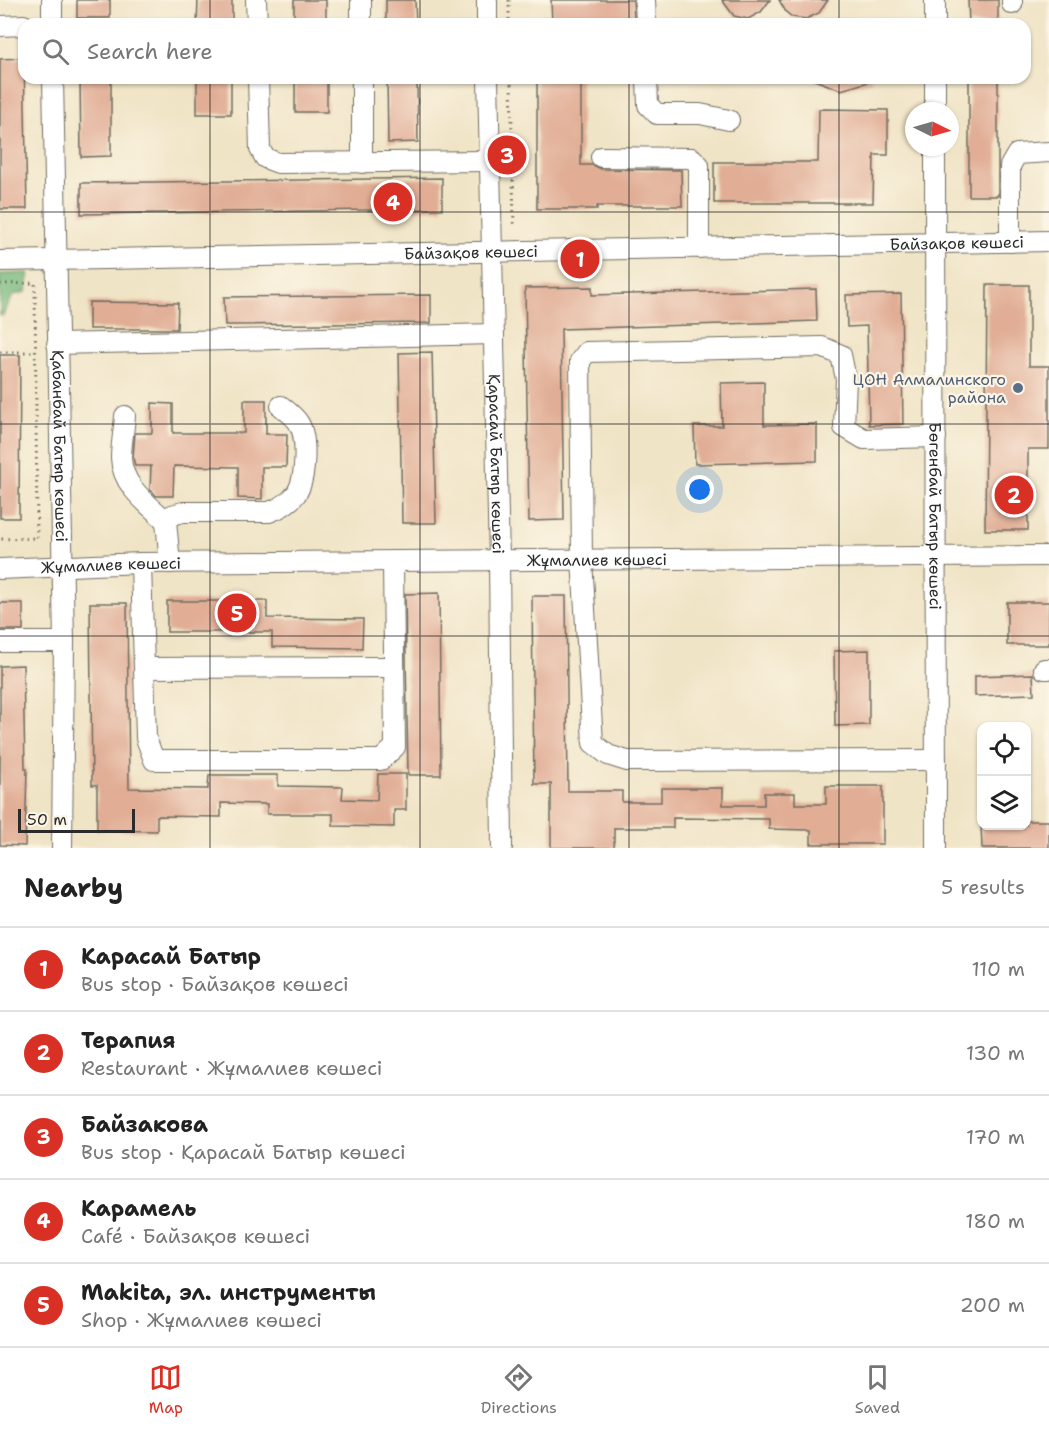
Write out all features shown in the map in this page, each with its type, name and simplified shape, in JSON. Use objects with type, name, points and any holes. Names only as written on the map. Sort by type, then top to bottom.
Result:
[{"type":"street","points":[[52,0],[52,18]]},
{"type":"street","points":[[256,0],[257,18]]},
{"type":"street","points":[[361,0],[361,18]]},
{"type":"street","points":[[487,0],[487,18]]},
{"type":"street","points":[[645,0],[645,18]]},
{"type":"street","points":[[935,0],[935,18]]},
{"type":"street","points":[[0,26],[18,25]]},
{"type":"street","name":"Қабанбай Батыр көшесі","points":[[53,84],[64,642],[62,848]]},
{"type":"street","points":[[258,84],[260,148],[265,158],[278,163],[490,161]]},
{"type":"street","points":[[362,84],[362,162]]},
{"type":"street","name":"Қарасай Батыр көшесі","points":[[488,84],[499,560],[502,848]]},
{"type":"street","points":[[647,84],[648,105],[657,114],[700,114],[729,120]]},
{"type":"street","points":[[935,84],[935,102]]},
{"type":"street","points":[[1010,242],[1010,166],[1013,159],[1017,154],[1049,152]]},
{"type":"street","name":"Бөгенбай Батыр көшесі","points":[[935,156],[936,848]]},
{"type":"street","points":[[601,157],[692,158],[699,165],[699,248]]},
{"type":"street","name":"Байзақов көшесі","points":[[0,261],[1049,241]]},
{"type":"street","points":[[57,344],[494,334]]},
{"type":"street","points":[[936,437],[864,439],[844,427],[846,379],[841,355],[822,347],[587,352],[580,361],[582,559],[593,743],[608,755],[627,761],[936,760]]},
{"type":"street","points":[[166,521],[172,515],[183,512],[269,512],[279,508],[296,494],[302,478],[304,434],[298,421],[281,406]]},
{"type":"street","points":[[125,416],[122,470],[139,495],[166,521],[170,563]]},
{"type":"street","name":"Жұмалиев көшесі","points":[[0,569],[141,563],[1049,556]]},
{"type":"street","points":[[141,563],[146,738],[154,760],[381,760],[395,747],[393,561]]},
{"type":"street","points":[[0,642],[64,642]]},
{"type":"street","points":[[144,668],[394,667]]},
{"type":"path","points":[[509,0],[509,18]]},
{"type":"path","points":[[510,84],[514,226]]},
{"type":"path","points":[[0,284],[35,283],[38,538],[0,539]]},
{"type":"path","points":[[0,352],[36,352]]},
{"type":"green space","points":[[29,273],[26,292],[13,295],[3,315],[0,316],[0,274]]},
{"type":"building","points":[[77,0],[110,0],[110,18],[77,18]]},
{"type":"building","points":[[198,0],[232,0],[232,18],[197,18]]},
{"type":"building","points":[[294,0],[326,0],[326,18],[294,18]]},
{"type":"building","points":[[386,0],[415,0],[416,18],[386,18]]},
{"type":"building","points":[[551,0],[633,0],[634,18],[552,18]]},
{"type":"building","points":[[722,0],[770,0],[761,12],[750,18],[734,16]]},
{"type":"building","points":[[779,0],[828,0],[819,13],[808,18],[792,17]]},
{"type":"building","points":[[968,0],[998,0],[998,18],[969,18]]},
{"type":"building","points":[[18,58],[18,84],[25,84],[27,209],[0,209],[0,59]]},
{"type":"building","points":[[80,84],[111,84],[111,156],[81,157]]},
{"type":"building","points":[[197,84],[231,84],[231,114],[197,114]]},
{"type":"building","points":[[295,84],[327,84],[327,112],[295,112]]},
{"type":"building","points":[[387,84],[417,84],[418,142],[388,143]]},
{"type":"building","points":[[537,84],[581,84],[581,165],[593,165],[601,169],[681,170],[682,206],[537,209]]},
{"type":"building","points":[[825,84],[862,84],[841,90]]},
{"type":"building","points":[[969,84],[998,84],[998,196],[969,196]]},
{"type":"building","points":[[819,109],[888,110],[888,155],[874,155],[873,203],[714,203],[714,162],[818,162]]},
{"type":"building","points":[[442,178],[442,209],[81,214],[81,183]]},
{"type":"building","name":"ЦОН Алмалинского района","points":[[987,285],[1029,285],[1029,366],[1049,366],[1049,449],[1028,449],[1028,530],[985,530]]},
{"type":"building","points":[[592,287],[592,295],[816,289],[817,321],[561,329],[564,520],[529,521],[525,288]]},
{"type":"building","points":[[901,294],[903,424],[869,425],[867,326],[847,327],[846,295]]},
{"type":"building","points":[[431,295],[431,323],[225,325],[224,297]]},
{"type":"building","points":[[89,302],[178,303],[177,329],[89,329]]},
{"type":"building","points":[[432,352],[436,523],[402,523],[399,353]]},
{"type":"building","points":[[0,355],[20,355],[19,518],[0,518]]},
{"type":"building","points":[[764,382],[764,425],[817,424],[817,461],[695,464],[694,426],[722,426],[721,383]]},
{"type":"building","points":[[244,400],[266,400],[266,434],[287,434],[286,467],[262,467],[262,499],[238,498],[238,467],[174,466],[173,496],[156,496],[150,490],[151,466],[135,466],[133,457],[135,433],[152,433],[152,403],[173,404],[173,433],[244,433]]},
{"type":"building","points":[[439,593],[441,775],[408,775],[405,594]]},
{"type":"building","points":[[532,596],[566,596],[568,791],[622,791],[622,802],[661,802],[661,788],[723,788],[723,805],[764,805],[764,793],[795,793],[795,804],[826,804],[826,786],[883,786],[883,844],[811,844],[811,830],[769,829],[769,819],[673,818],[673,828],[614,828],[614,848],[551,848],[551,784],[534,784]]},
{"type":"building","points":[[167,601],[267,601],[267,618],[363,619],[362,648],[272,647],[272,632],[167,632]]},
{"type":"building","points":[[1007,602],[1049,602],[1049,645],[1007,645]]},
{"type":"building","points":[[0,603],[23,603],[23,630],[0,630]]},
{"type":"building","points":[[90,603],[127,603],[129,788],[208,789],[209,775],[278,775],[278,786],[343,787],[342,799],[377,800],[378,774],[406,774],[406,810],[394,810],[394,827],[333,826],[333,814],[267,814],[267,804],[221,803],[221,817],[157,816],[157,831],[97,830],[97,785],[92,785]]},
{"type":"building","points":[[869,650],[869,725],[835,726],[834,651]]},
{"type":"building","points":[[23,665],[25,769],[27,769],[25,846],[0,845],[0,666]]},
{"type":"building","points":[[1033,674],[1034,694],[975,696],[975,676]]},
{"type":"building","points":[[1031,821],[1049,821],[1049,848],[982,848],[981,830],[1031,830]]},
{"type":"place","name":"Байзакова","points":[[507,155]]},
{"type":"place","name":"Карамель","points":[[393,202]]},
{"type":"place","name":"Карасай Батыр","points":[[580,259]]},
{"type":"place","name":"ЦОН Алмалинского района","points":[[1018,388]]},
{"type":"place","name":"Терапия","points":[[1014,495]]},
{"type":"place","name":"Makita, эл. инструменты","points":[[237,613]]}]
